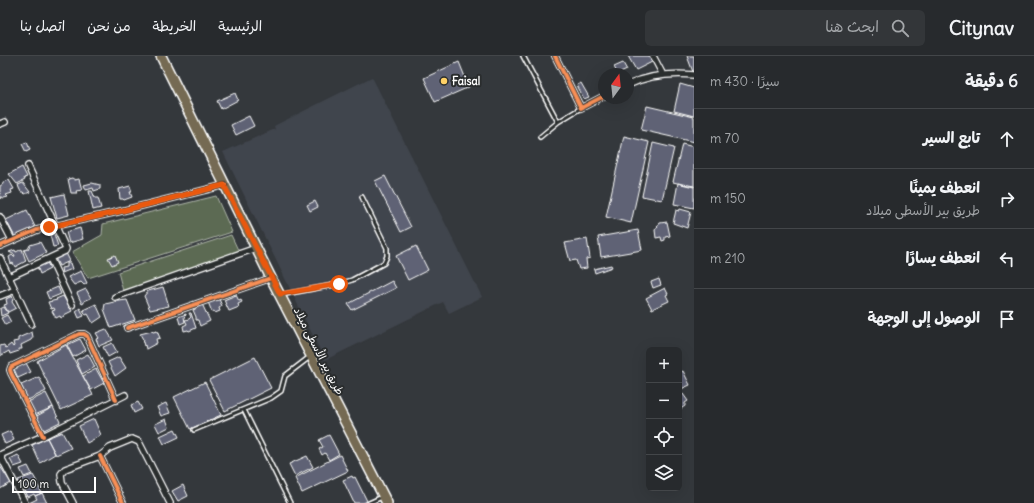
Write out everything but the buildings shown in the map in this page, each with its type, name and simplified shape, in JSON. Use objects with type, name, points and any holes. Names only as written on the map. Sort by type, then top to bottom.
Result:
[{"type":"main road","name":"طريق بير الأسطى ميلاد","points":[[161,56],[271,278],[385,499]]},
{"type":"street","points":[[555,56],[581,108],[598,99]]},
{"type":"street","points":[[653,56],[663,75]]},
{"type":"street","points":[[634,82],[663,75],[694,75]]},
{"type":"street","points":[[9,277],[65,251],[66,249],[54,226],[28,166]]},
{"type":"street","points":[[0,246],[37,230],[117,212],[224,185]]},
{"type":"street","points":[[0,217],[12,240]]},
{"type":"street","points":[[115,297],[256,248]]},
{"type":"street","points":[[0,258],[31,324]]},
{"type":"street","points":[[50,258],[72,305]]},
{"type":"street","points":[[127,328],[271,278]]},
{"type":"street","points":[[0,296],[15,290]]},
{"type":"street","points":[[43,436],[11,373],[11,367],[79,334],[84,334],[87,336],[116,400]]},
{"type":"street","points":[[25,503],[1,462],[2,454],[43,436],[125,395]]},
{"type":"street","points":[[73,503],[62,482],[60,474],[65,469],[100,456],[110,448],[132,439],[139,442],[170,503]]},
{"type":"street","points":[[100,456],[123,503]]},
{"type":"lane","points":[[523,56],[558,122]]},
{"type":"lane","points":[[540,137],[558,122],[581,108]]},
{"type":"lane","points":[[280,294],[339,284],[352,280],[384,263],[387,256],[387,248],[362,197]]},
{"type":"lane","points":[[194,430],[271,398],[281,391],[285,376],[311,356]]},
{"type":"lane","points":[[244,410],[290,503]]},
{"type":"lane","points":[[369,503],[385,499]]},
{"type":"shaded area","points":[[372,77],[482,297],[449,313],[443,302],[325,360],[223,152],[275,129],[274,126]]},
{"type":"green space","points":[[216,196],[232,232],[88,278],[72,252],[102,235],[103,224]]},
{"type":"green space","points":[[231,235],[239,252],[123,291],[118,272]]},
{"type":"cycle path","points":[[555,56],[581,108],[598,99]]},
{"type":"cycle path","points":[[0,246],[37,230],[225,185]]},
{"type":"cycle path","points":[[127,328],[271,278]]},
{"type":"cycle path","points":[[43,436],[11,373],[11,367],[79,334],[84,334],[87,336],[116,400]]},
{"type":"cycle path","points":[[100,456],[123,503]]},
{"type":"place","name":"Faisal","points":[[444,81]]},
{"type":"route","points":[[49,227],[117,212],[224,185],[280,294],[339,284]]}]
